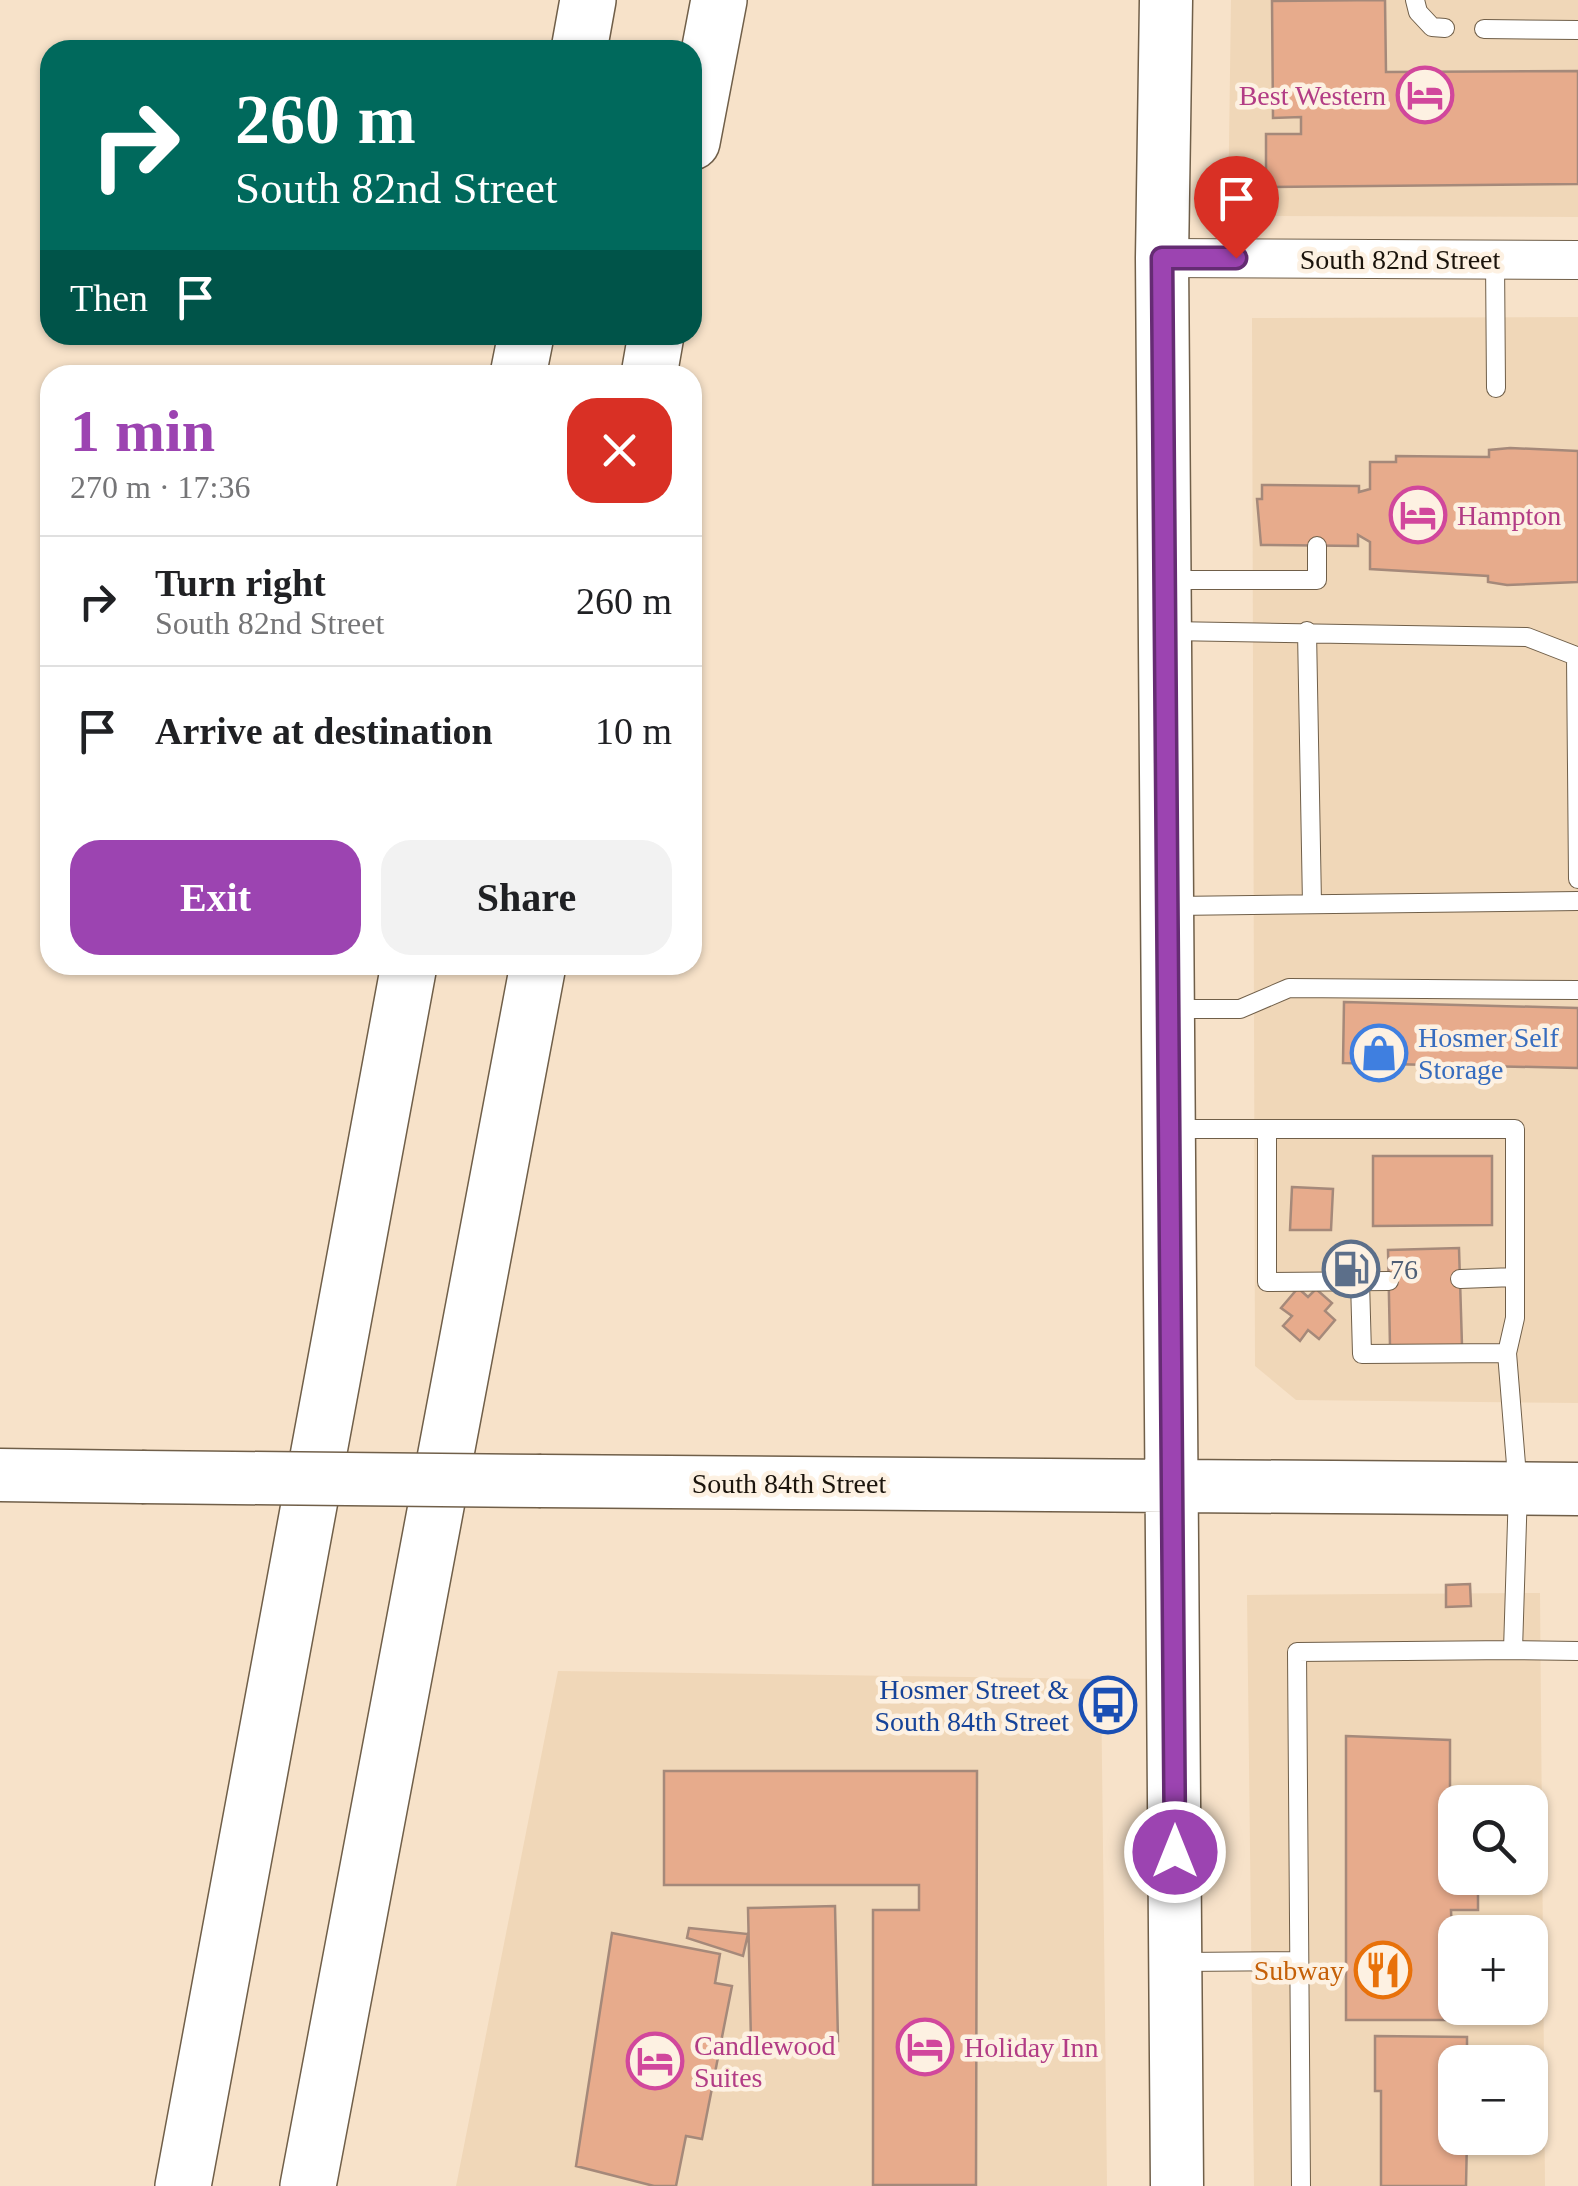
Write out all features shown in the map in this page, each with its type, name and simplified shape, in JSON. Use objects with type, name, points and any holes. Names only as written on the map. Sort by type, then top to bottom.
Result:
[{"type":"highway","points":[[580,40],[588,0]]},
{"type":"highway","points":[[702,89],[719,0]]},
{"type":"highway","points":[[184,2186],[407,975]]},
{"type":"highway","points":[[308,2186],[536,975]]},
{"type":"main road","points":[[1166,0],[1162,258],[1177,2186]]},
{"type":"main road","name":"South 84th Street","points":[[0,1475],[1578,1489]]},
{"type":"street","name":"South 82nd Street","points":[[1162,258],[1578,260]]},
{"type":"lane","points":[[1415,0],[1418,12],[1432,28],[1445,28]]},
{"type":"lane","points":[[1484,29],[1578,30]]},
{"type":"lane","points":[[1495,259],[1496,388]]},
{"type":"lane","points":[[1165,580],[1317,580],[1317,546]]},
{"type":"lane","points":[[1307,630],[1312,904]]},
{"type":"lane","points":[[1166,631],[1307,630],[1527,637],[1576,656],[1578,880]]},
{"type":"lane","points":[[1168,906],[1578,900]]},
{"type":"lane","points":[[1170,1009],[1240,1010],[1289,988],[1578,990]]},
{"type":"lane","points":[[1170,1129],[1515,1129],[1515,1318],[1507,1353],[1518,1489],[1513,1650]]},
{"type":"lane","points":[[1266,1129],[1266,1282],[1388,1281]]},
{"type":"lane","points":[[1460,1279],[1515,1277]]},
{"type":"lane","points":[[1360,1281],[1362,1354],[1507,1353]]},
{"type":"lane","points":[[1301,2186],[1297,1652],[1578,1651]]},
{"type":"lane","points":[[1176,1962],[1299,1962]]},
{"type":"shaded area","points":[[1231,0],[1578,0],[1578,217],[1228,216]]},
{"type":"shaded area","points":[[1578,317],[1578,1403],[1296,1400],[1255,1366],[1252,318]]},
{"type":"shaded area","points":[[1540,1593],[1542,1785],[1438,1785],[1438,1895],[1543,1895],[1543,1915],[1438,1915],[1438,2025],[1544,2025],[1544,2045],[1438,2045],[1438,2155],[1545,2155],[1545,2186],[1254,2186],[1247,1595]]},
{"type":"shaded area","points":[[558,1671],[1101,1679],[1107,2186],[456,2186]]},
{"type":"building","name":"Best Western","points":[[1385,0],[1386,72],[1578,71],[1578,184],[1266,187],[1266,134],[1301,134],[1301,117],[1273,118],[1272,1]]},
{"type":"building","name":"Hampton","points":[[1489,450],[1578,451],[1578,582],[1507,585],[1488,582],[1488,576],[1370,569],[1370,542],[1358,535],[1358,546],[1261,545],[1257,499],[1262,499],[1262,485],[1359,486],[1359,492],[1370,489],[1370,462],[1396,462],[1396,456],[1489,457]]},
{"type":"building","points":[[1344,1002],[1578,1008],[1578,1068],[1343,1063]]},
{"type":"building","points":[[1373,1156],[1492,1156],[1492,1225],[1373,1226]]},
{"type":"building","points":[[1292,1187],[1333,1189],[1331,1230],[1290,1230]]},
{"type":"building","points":[[1459,1248],[1462,1345],[1390,1346],[1388,1250]]},
{"type":"building","points":[[1298,1288],[1308,1297],[1316,1289],[1332,1303],[1325,1311],[1335,1320],[1319,1339],[1308,1330],[1300,1341],[1283,1326],[1292,1316],[1281,1308]]},
{"type":"building","points":[[1470,1584],[1471,1606],[1446,1607],[1446,1585]]},
{"type":"building","points":[[1346,1736],[1450,1740],[1450,1785],[1438,1785],[1438,1895],[1478,1895],[1478,1910],[1451,1910],[1451,1915],[1438,1915],[1438,2020],[1346,2020]]},
{"type":"building","name":"Holiday Inn","points":[[664,1771],[977,1771],[976,2185],[873,2185],[873,1910],[919,1910],[919,1885],[664,1885]]},
{"type":"building","points":[[835,1906],[838,2041],[751,2042],[748,1908]]},
{"type":"building","points":[[689,1928],[748,1934],[743,1956],[687,1938]]},
{"type":"building","name":"Candlewood Suites","points":[[612,1933],[720,1954],[715,1983],[732,1986],[702,2139],[686,2136],[676,2186],[654,2186],[576,2166]]},
{"type":"building","points":[[1375,2036],[1467,2037],[1467,2045],[1438,2045],[1438,2155],[1467,2155],[1466,2186],[1381,2186],[1381,2091],[1375,2091]]},
{"type":"place","name":"Best Western","points":[[1425,95]]},
{"type":"place","name":"Hampton","points":[[1418,515]]},
{"type":"place","name":"Hosmer Self Storage","points":[[1379,1053]]},
{"type":"place","name":"76","points":[[1351,1269]]},
{"type":"place","name":"Hosmer Street & South 84th Street","points":[[1108,1705]]},
{"type":"place","name":"Subway","points":[[1383,1970]]},
{"type":"place","name":"Holiday Inn","points":[[925,2047]]},
{"type":"place","name":"Candlewood Suites","points":[[655,2061]]},
{"type":"route","points":[[1175,1852],[1162,258],[1236,258]]}]
